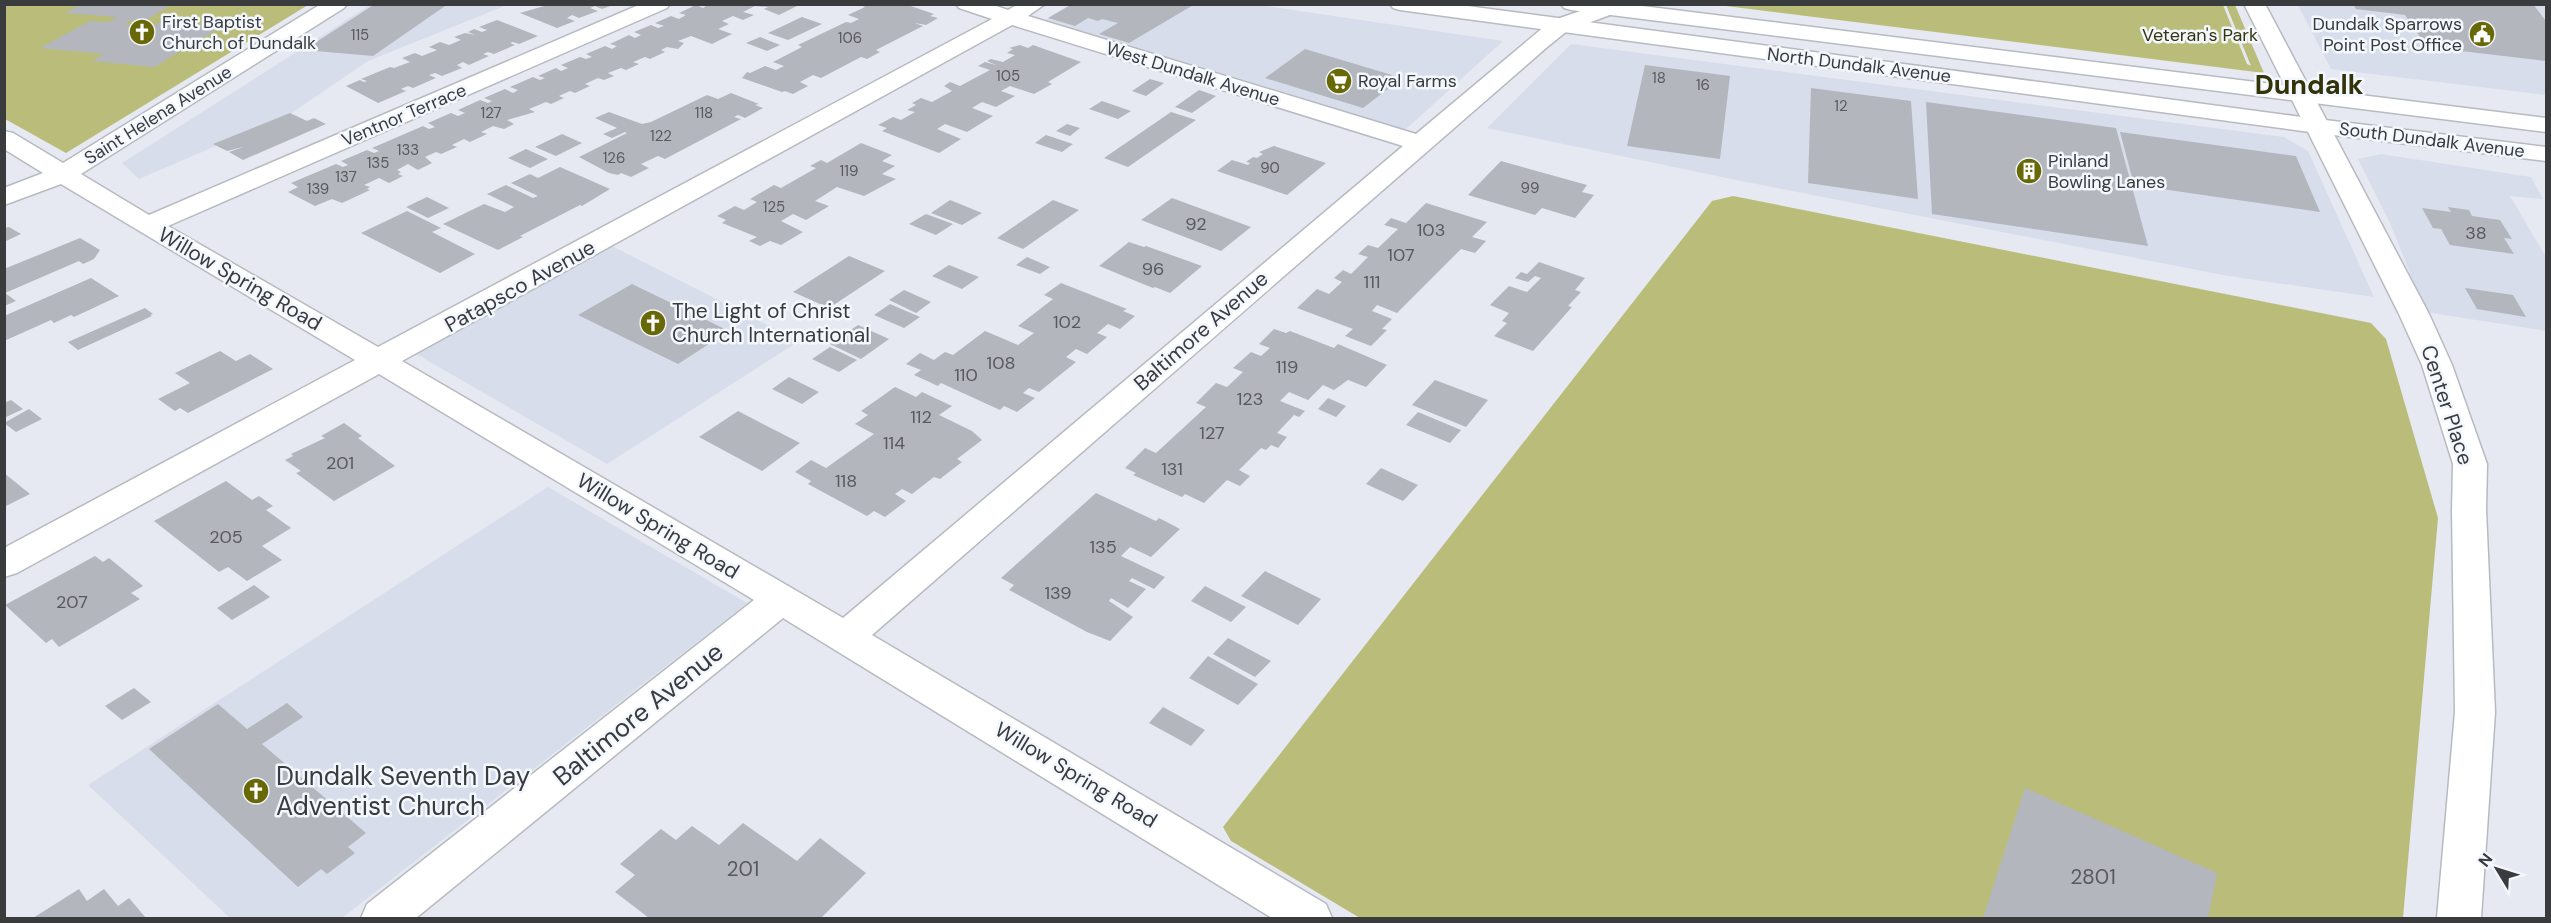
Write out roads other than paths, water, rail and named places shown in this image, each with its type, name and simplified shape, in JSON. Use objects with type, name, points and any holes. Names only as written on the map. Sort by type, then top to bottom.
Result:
[{"type":"street","name":"Saint Helena Avenue","points":[[4,197],[65,173],[337,4]]},
{"type":"street","name":"Ventnor Terrace","points":[[147,225],[660,4]]},
{"type":"street","name":"West Dundalk Avenue","points":[[966,4],[1419,143]]},
{"type":"street","name":"Patapsco Avenue","points":[[4,564],[381,362],[1035,4]]},
{"type":"street","name":"North Dundalk Avenue","points":[[1400,4],[1565,15],[2310,111]]},
{"type":"street","name":"Center Place","points":[[2254,4],[2414,315],[2437,365],[2470,464],[2469,510],[2475,712],[2458,918]]},
{"type":"street","name":"North Dundalk Avenue","points":[[1612,7],[2310,111]]},
{"type":"street","points":[[1565,15],[1612,7]]},
{"type":"street","name":"Baltimore Avenue","points":[[844,638],[1565,15]]},
{"type":"street","name":"South Dundalk Avenue","points":[[2310,111],[2547,125]]},
{"type":"street","name":"South Dundalk Avenue","points":[[2310,111],[2547,154]]},
{"type":"street","name":"Willow Spring Road","points":[[4,138],[1189,843],[1310,918]]},
{"type":"street","name":"Baltimore Avenue","points":[[383,918],[780,600]]},
{"type":"place","name":"First Baptist Church of Dundalk","points":[[142,32]]},
{"type":"place","name":"Dundalk Sparrows Point Post Office","points":[[2482,34]]},
{"type":"place","name":"Royal Farms","points":[[1339,81]]},
{"type":"place","name":"Pinland Bowling Lanes","points":[[2029,171]]},
{"type":"place","name":"The Light of Christ Church International","points":[[653,323]]},
{"type":"place","name":"Dundalk Seventh Day Adventist Church","points":[[256,791]]},
{"type":"district","name":"Dundalk","points":[[2309,85]]},
{"type":"park label","name":"Veteran's Park","points":[[2200,35]]}]
